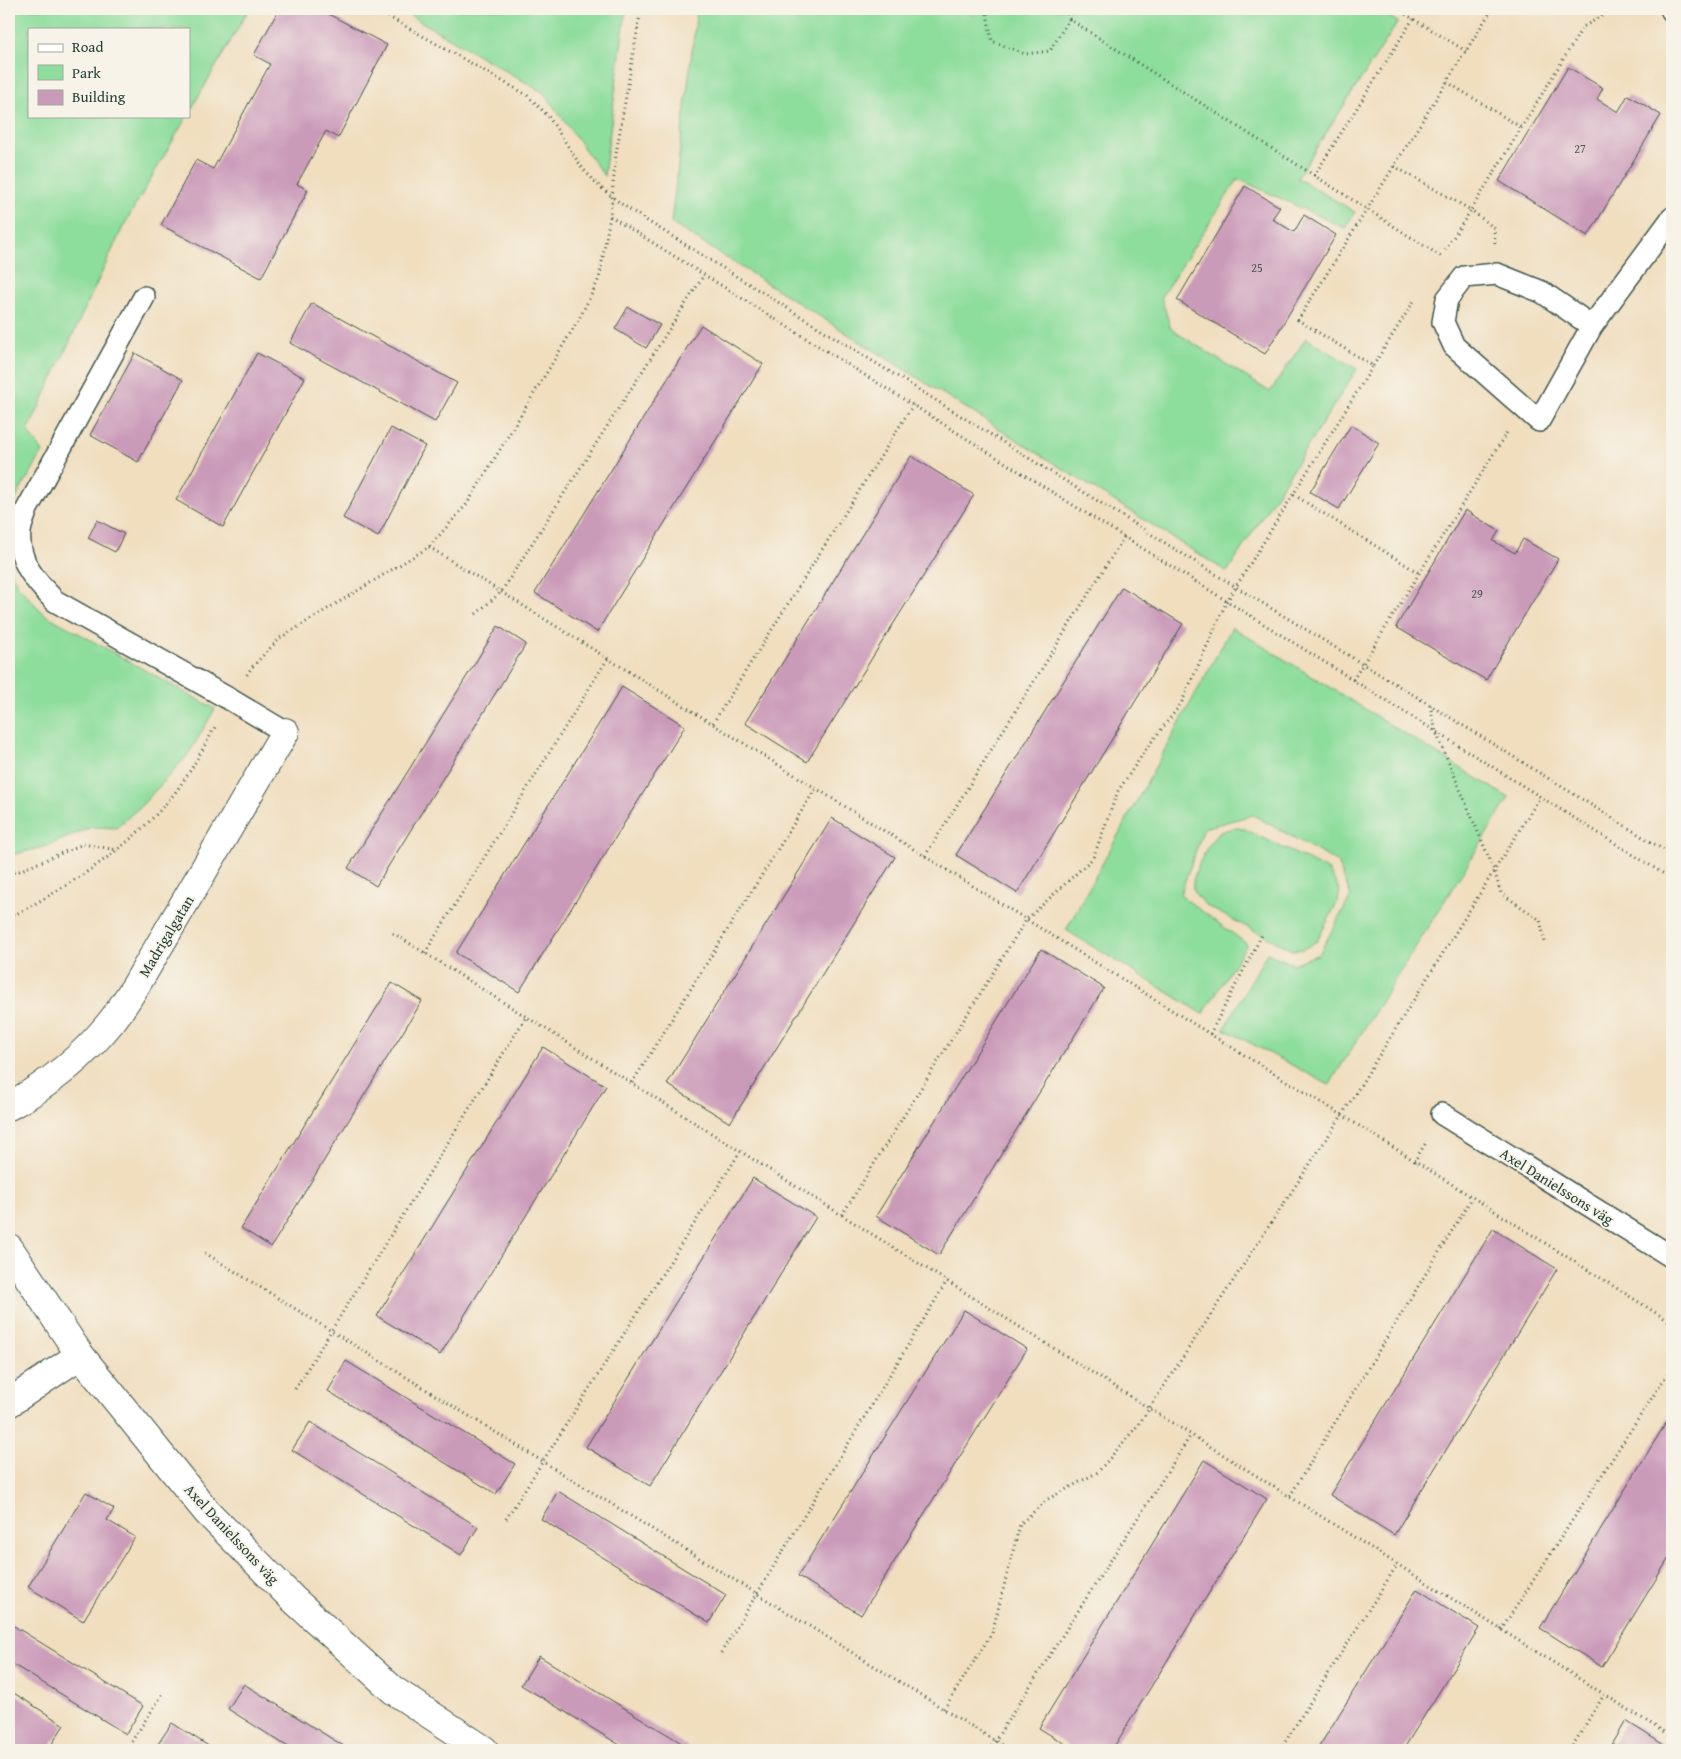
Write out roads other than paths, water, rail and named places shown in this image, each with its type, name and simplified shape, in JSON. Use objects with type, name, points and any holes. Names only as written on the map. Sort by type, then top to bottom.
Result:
[{"type":"street","name":"Madrigalgatan","points":[[9,1106],[58,1074],[112,1022],[140,978],[285,732]]},
{"type":"street","name":"Axel Danielssons väg","points":[[9,1248],[80,1355],[207,1512],[294,1599],[393,1690],[484,1750]]},
{"type":"street","points":[[9,1403],[80,1355]]},
{"type":"lane","points":[[1592,326],[1542,292],[1497,274],[1464,277],[1447,299],[1444,322],[1454,346],[1539,421],[1592,326],[1672,218]]},
{"type":"lane","points":[[144,297],[27,509],[20,533],[23,557],[35,580],[55,601],[285,732]]},
{"type":"lane","name":"Axel Danielssons väg","points":[[1442,1114],[1672,1257]]}]
